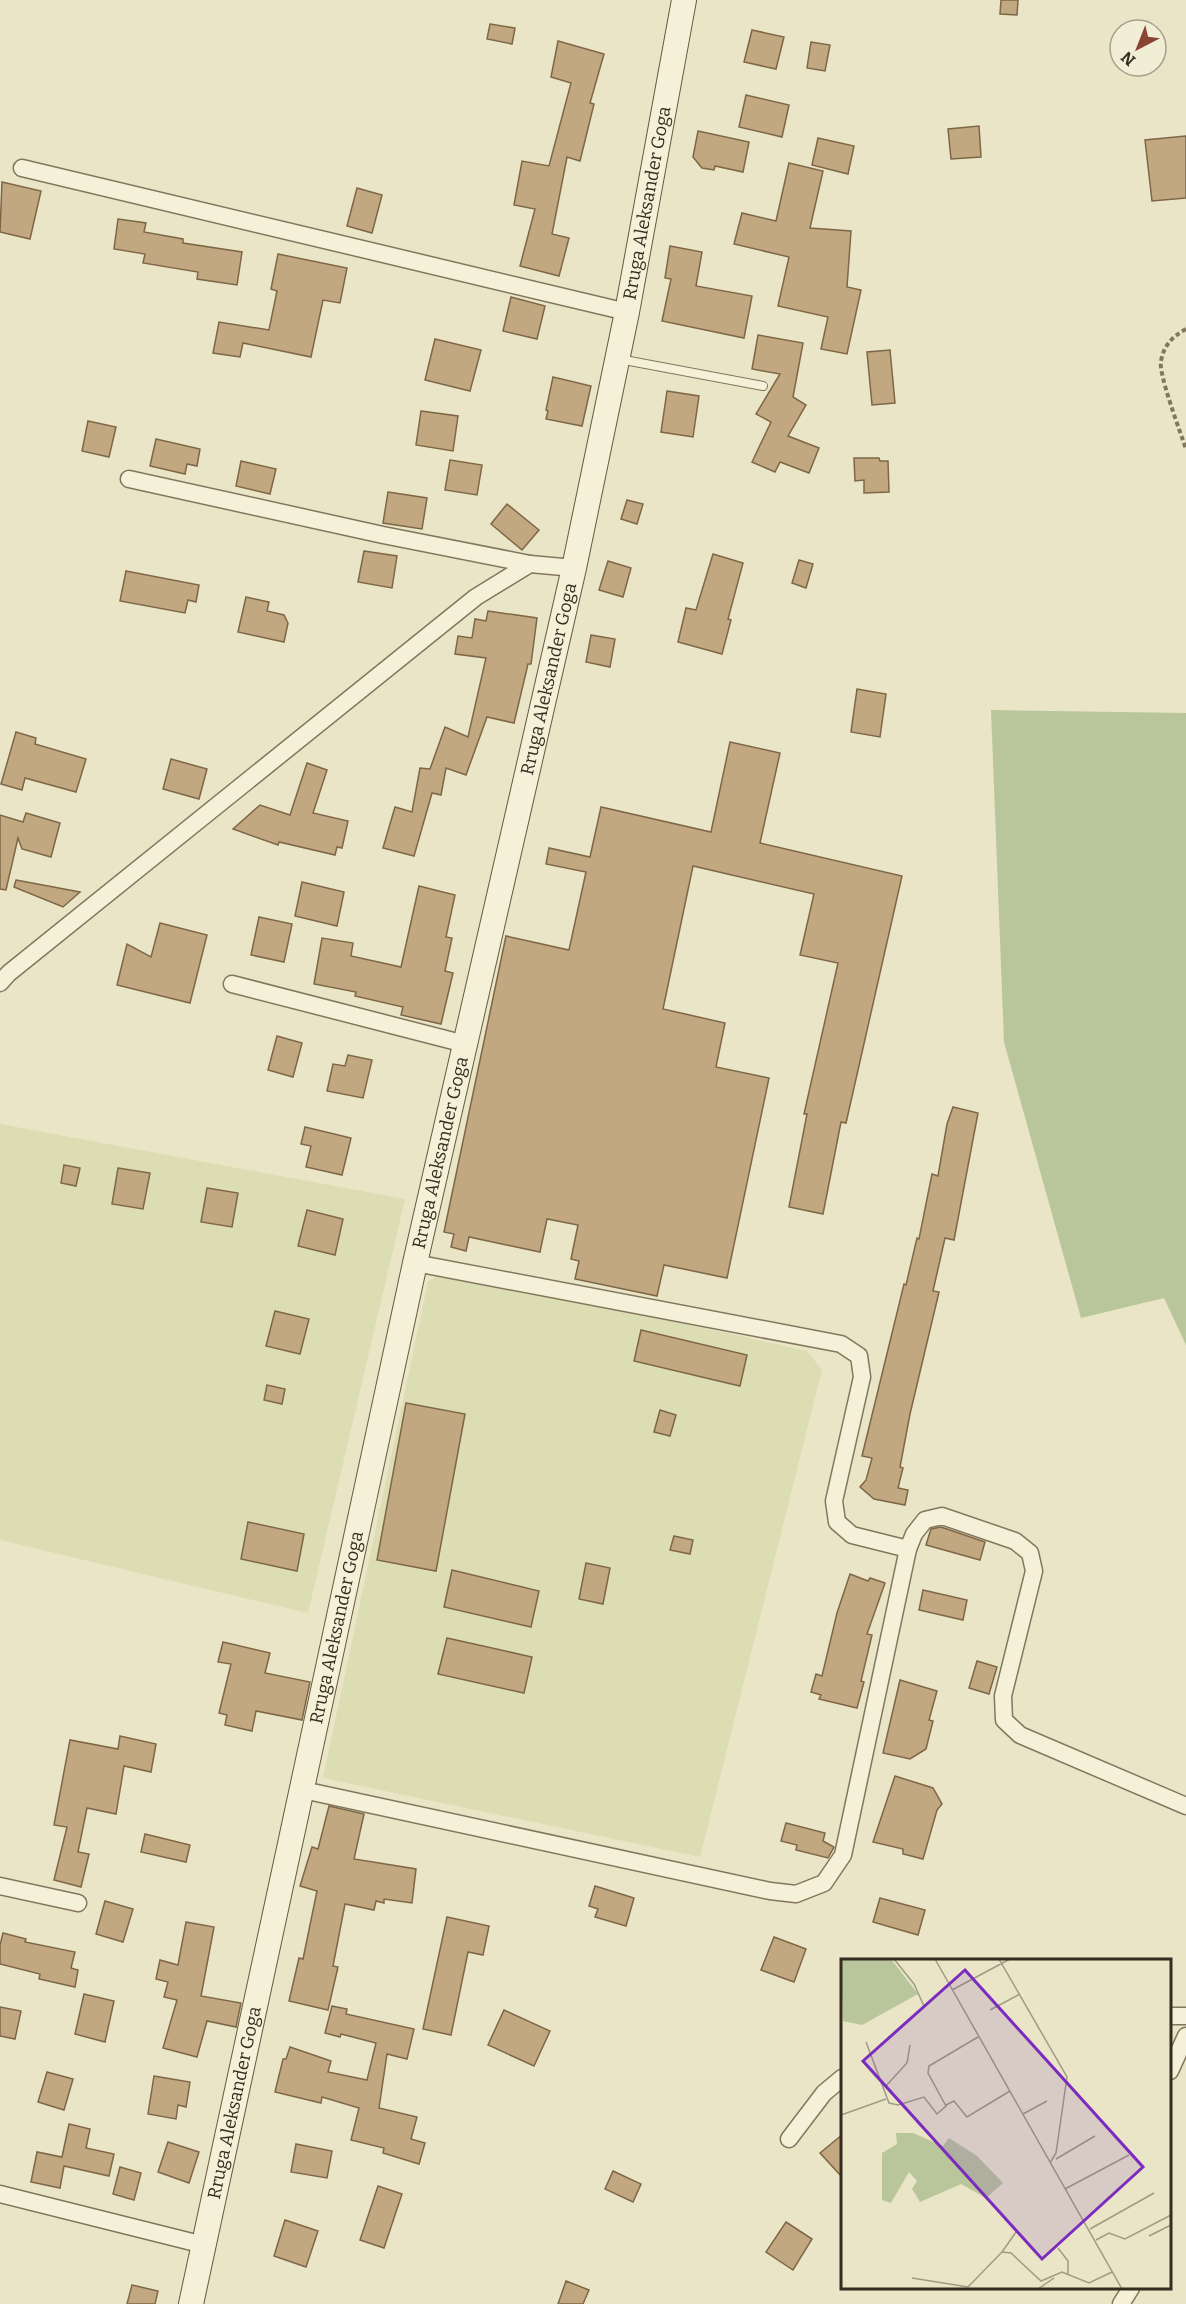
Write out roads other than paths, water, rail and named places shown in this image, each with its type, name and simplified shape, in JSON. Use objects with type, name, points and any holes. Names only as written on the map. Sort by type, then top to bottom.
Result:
[{"type":"main road","name":"Rruga Aleksander Goga","points":[[191,2304],[415,1263],[574,568],[627,312],[684,0]]},
{"type":"street","points":[[22,168],[627,312]]},
{"type":"street","points":[[129,478],[383,535],[530,564],[574,568]]},
{"type":"street","points":[[0,983],[9,973],[476,597],[530,564]]},
{"type":"street","points":[[232,984],[465,1044]]},
{"type":"street","points":[[415,1263],[841,1344],[859,1356],[862,1377],[834,1501],[837,1522],[852,1535],[908,1549]]},
{"type":"street","points":[[303,1790],[770,1891],[796,1894],[824,1884],[843,1855],[908,1549],[914,1534],[925,1520],[942,1516],[1015,1541],[1030,1553],[1034,1571],[1003,1696],[1004,1720],[1020,1735],[1186,1806]]},
{"type":"street","points":[[0,1886],[78,1903]]},
{"type":"street","points":[[1171,2069],[1186,2036]]},
{"type":"street","points":[[789,2139],[824,2093],[841,2080]]},
{"type":"street","points":[[0,2194],[204,2245]]},
{"type":"street","points":[[1121,2304],[1130,2289]]},
{"type":"lane","points":[[617,359],[763,386]]}]
